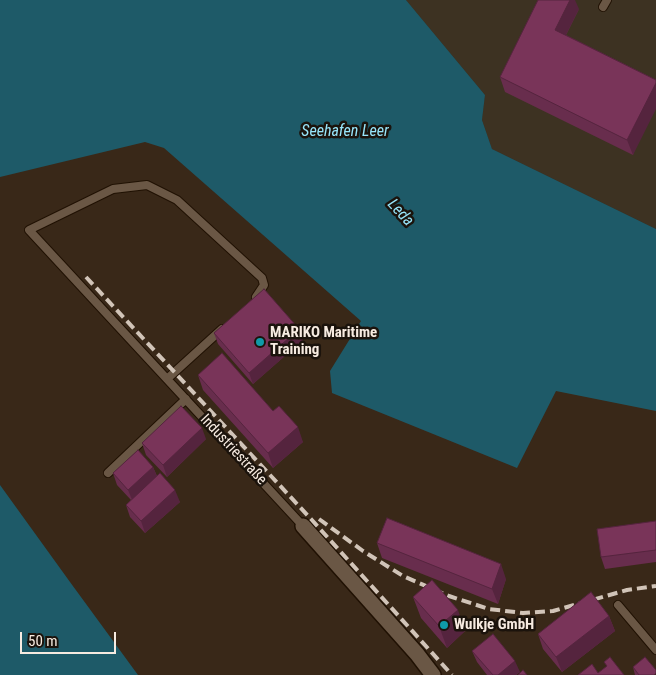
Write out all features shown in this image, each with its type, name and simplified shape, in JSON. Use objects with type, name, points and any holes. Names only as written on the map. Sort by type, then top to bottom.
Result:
[{"type":"street","name":"Industriestraße","points":[[303,526],[433,675]]},
{"type":"lane","name":"Industriestraße","points":[[246,306],[260,293],[264,285],[262,278],[177,200],[147,185],[112,189],[28,230],[303,526]]},
{"type":"lane","points":[[167,379],[225,326]]},
{"type":"lane","points":[[108,473],[186,399]]},
{"type":"lane","points":[[618,604],[656,650]]},
{"type":"shaded area","points":[[406,0],[656,0],[656,229],[492,149],[482,120],[485,95]]},
{"type":"water","name":"Seehafen Leer","points":[[0,0],[406,0],[485,95],[482,120],[492,149],[656,229],[656,411],[556,391],[517,468],[332,393],[330,371],[361,321],[164,148],[145,142],[0,177]]},
{"type":"water","points":[[0,485],[70,582],[138,675],[0,675]]},
{"type":"building","points":[[538,0],[570,0],[555,30],[656,80],[627,140],[500,77]]},
{"type":"building","name":"MARIKO Maritime Training","points":[[264,289],[299,329],[249,373],[214,333]]},
{"type":"building","points":[[222,353],[273,411],[279,406],[298,427],[268,453],[198,375]]},
{"type":"building","points":[[181,406],[202,428],[163,465],[142,443]]},
{"type":"building","points":[[138,450],[153,467],[128,490],[113,473]]},
{"type":"building","points":[[160,473],[175,490],[141,521],[126,505]]},
{"type":"building","points":[[387,518],[501,564],[492,589],[377,543]]},
{"type":"building","points":[[656,521],[656,550],[601,557],[597,529]]},
{"type":"building","points":[[432,580],[458,610],[439,626],[413,597]]},
{"type":"building","points":[[591,592],[609,616],[556,657],[538,634]]},
{"type":"building","points":[[493,634],[515,661],[498,675],[493,675],[472,651]]},
{"type":"building","points":[[610,657],[624,675],[578,675],[592,664],[598,673],[607,666],[604,662]]},
{"type":"building","points":[[645,657],[656,670],[654,675],[639,675],[633,667]]},
{"type":"building","points":[[523,670],[527,675],[518,675]]},
{"type":"railway","points":[[86,277],[311,519],[452,675]]},
{"type":"railway","points":[[319,519],[363,551],[403,576],[449,596],[489,609],[523,613],[553,611],[627,590],[656,586]]},
{"type":"place","name":"MARIKO Maritime Training","points":[[260,342]]},
{"type":"place","name":"Wulkje GmbH","points":[[444,625]]},
{"type":"water label","name":"Leda","points":[[400,213]]}]
